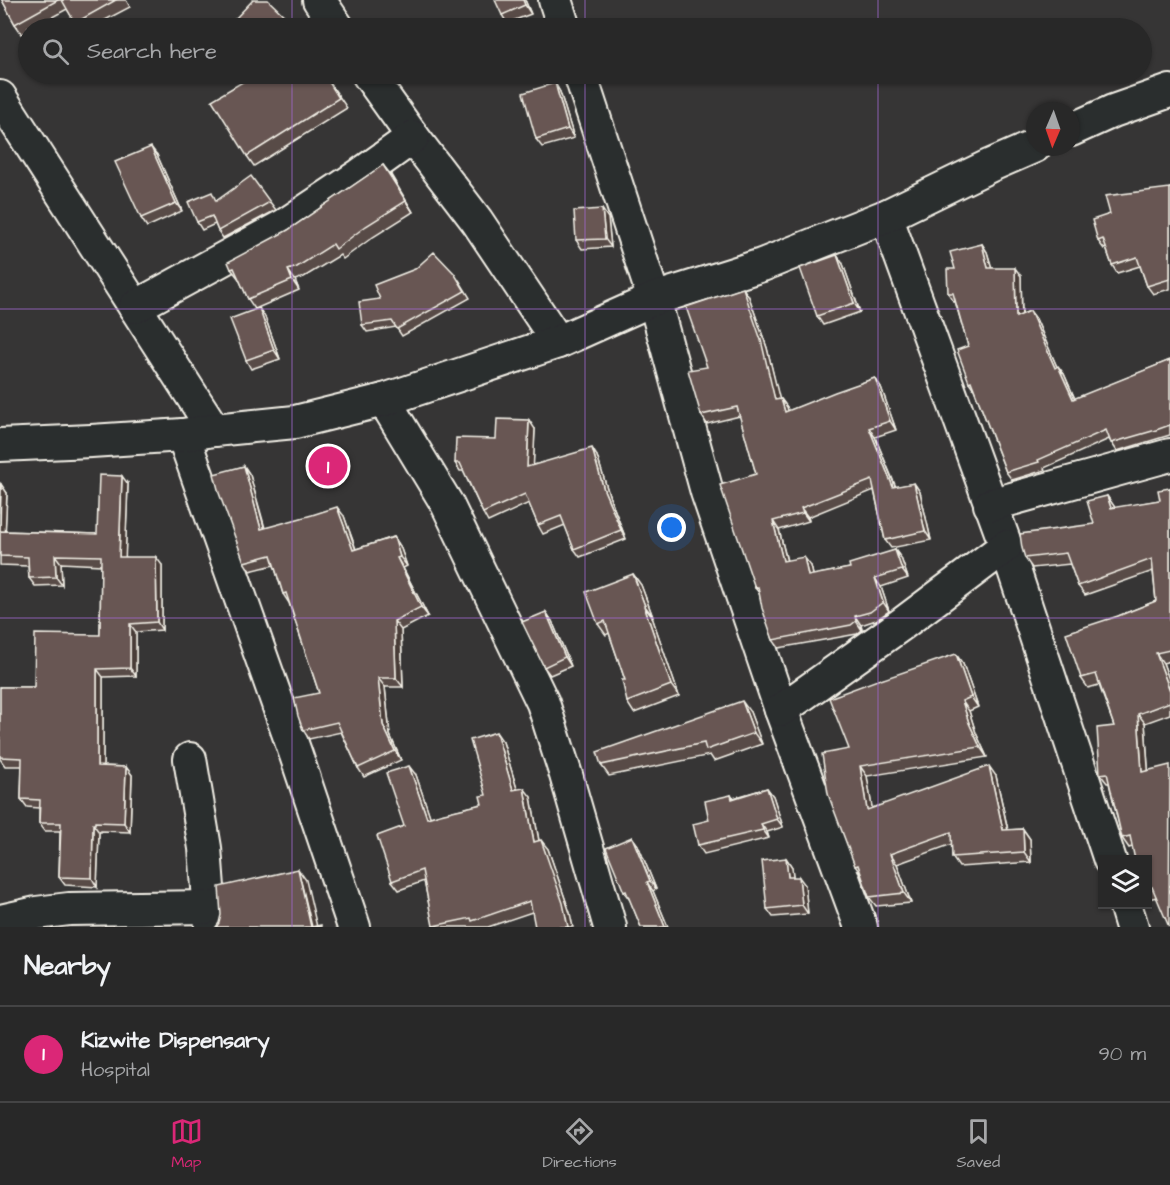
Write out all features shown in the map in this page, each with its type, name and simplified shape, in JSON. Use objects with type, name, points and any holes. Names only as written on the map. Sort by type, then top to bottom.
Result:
[{"type":"street","points":[[319,0],[331,18]]},
{"type":"street","points":[[555,0],[561,18]]},
{"type":"street","points":[[375,84],[477,221],[558,342]]},
{"type":"street","points":[[583,84],[654,299],[707,492],[782,710],[861,927]]},
{"type":"street","points":[[1080,126],[1113,111],[1170,91]]},
{"type":"street","points":[[0,97],[214,430]]},
{"type":"street","points":[[135,307],[285,225],[413,137]]},
{"type":"street","points":[[0,445],[183,435],[295,422],[384,400],[558,342],[654,299],[762,266],[886,216],[1026,150]]},
{"type":"street","points":[[886,216],[1006,546],[1108,855]]},
{"type":"street","points":[[384,400],[447,504],[543,703],[610,927]]},
{"type":"street","points":[[183,435],[354,927]]},
{"type":"street","points":[[990,505],[1170,455]]},
{"type":"street","points":[[782,710],[1006,546]]},
{"type":"street","points":[[0,921],[69,909],[210,917],[205,848],[190,759]]},
{"type":"street","points":[[1127,909],[1132,927]]},
{"type":"building","points":[[2,0],[58,0],[26,18],[18,18],[18,22],[15,24]]},
{"type":"building","points":[[62,0],[116,0],[84,18],[72,18]]},
{"type":"building","points":[[253,0],[268,0],[287,18],[236,18]]},
{"type":"building","points":[[495,0],[523,0],[525,5],[502,15]]},
{"type":"building","points":[[239,84],[330,84],[339,98],[247,156],[212,100]]},
{"type":"building","points":[[555,84],[568,129],[536,139],[523,93]]},
{"type":"building","points":[[151,147],[176,203],[141,218],[115,162]]},
{"type":"building","points":[[383,165],[406,201],[366,226],[336,249],[333,244],[297,267],[288,270],[292,280],[248,299],[234,268],[231,269],[228,262],[288,230]]},
{"type":"building","points":[[251,176],[270,202],[218,231],[212,216],[197,222],[188,202],[212,192],[216,201]]},
{"type":"building","points":[[1170,188],[1170,279],[1147,286],[1137,257],[1112,265],[1103,239],[1098,241],[1092,220],[1110,214],[1105,196]]},
{"type":"building","points":[[602,209],[605,239],[576,240],[574,211]]},
{"type":"building","points":[[982,244],[988,268],[1015,268],[1016,317],[1030,311],[1055,368],[1058,366],[1073,399],[1170,360],[1170,425],[1111,443],[1106,430],[1038,460],[1039,462],[1006,472],[957,350],[968,346],[953,293],[948,293],[947,269],[955,269],[950,252]]},
{"type":"building","points":[[434,252],[454,273],[465,291],[397,329],[392,321],[362,325],[359,302],[380,299],[374,285],[415,269]]},
{"type":"building","points":[[837,255],[854,303],[817,316],[800,268]]},
{"type":"building","points":[[743,288],[761,340],[775,400],[781,399],[785,412],[875,378],[890,421],[869,428],[893,487],[914,483],[925,531],[885,540],[872,480],[801,508],[803,513],[773,521],[783,561],[804,557],[808,576],[850,568],[849,564],[895,550],[902,570],[875,578],[883,602],[870,612],[855,616],[856,621],[851,625],[773,640],[762,608],[758,587],[755,588],[720,485],[756,474],[737,407],[701,415],[688,370],[707,367],[686,307]]},
{"type":"building","points":[[259,308],[274,350],[246,360],[230,319]]},
{"type":"building","points":[[497,419],[529,420],[527,467],[592,448],[604,490],[621,530],[574,549],[561,516],[538,525],[525,494],[483,513],[460,463],[455,463],[456,438],[496,439]]},
{"type":"building","points":[[244,466],[261,529],[337,507],[353,550],[394,537],[400,557],[397,558],[421,607],[394,621],[396,678],[378,678],[383,725],[395,751],[358,768],[337,722],[303,730],[294,698],[319,693],[286,593],[283,594],[271,555],[244,562],[214,474]]},
{"type":"building","points":[[99,475],[122,476],[119,557],[156,557],[157,622],[130,624],[130,668],[97,669],[97,766],[126,767],[124,823],[95,822],[93,824],[92,878],[59,877],[61,823],[39,823],[40,800],[21,799],[22,758],[0,757],[0,687],[34,687],[35,634],[100,635],[101,556],[55,555],[56,577],[29,578],[28,557],[0,556],[0,531],[97,534]]},
{"type":"building","points":[[1170,488],[1170,650],[1156,653],[1170,691],[1170,702],[1138,714],[1142,772],[1170,765],[1169,927],[1152,887],[1152,855],[1134,855],[1130,836],[1122,838],[1107,773],[1100,774],[1097,728],[1114,726],[1096,674],[1081,678],[1066,633],[1156,601],[1152,559],[1078,586],[1066,553],[1025,558],[1020,534],[1094,524],[1087,501],[1107,496],[1111,508],[1160,500],[1158,490]]},
{"type":"building","points":[[633,574],[671,685],[627,702],[622,680],[625,680],[605,621],[598,624],[586,592]]},
{"type":"building","points":[[546,612],[565,657],[544,667],[522,622]]},
{"type":"building","points":[[956,654],[971,697],[962,701],[980,747],[860,766],[867,810],[989,766],[1003,830],[1023,829],[1024,852],[952,857],[951,832],[890,854],[904,893],[869,897],[828,794],[822,754],[849,749],[829,698]]},
{"type":"building","points":[[742,701],[754,733],[706,750],[704,743],[601,765],[597,752]]},
{"type":"building","points":[[496,732],[513,790],[524,788],[534,842],[541,840],[563,903],[568,927],[535,927],[530,901],[472,921],[471,918],[433,926],[422,870],[392,881],[377,836],[404,826],[386,773],[409,766],[427,818],[482,804],[480,796],[486,795],[470,740]]},
{"type":"building","points":[[767,788],[777,819],[761,824],[763,830],[698,845],[693,824],[709,820],[705,801],[731,795],[732,799]]},
{"type":"building","points":[[632,837],[665,927],[641,927],[606,848]]},
{"type":"building","points":[[786,858],[788,877],[799,877],[802,905],[767,909],[762,861]]},
{"type":"building","points":[[298,869],[311,927],[216,927],[221,915],[219,887]]},
{"type":"place","name":"Kizwite Dispensary","points":[[328,466]]}]
